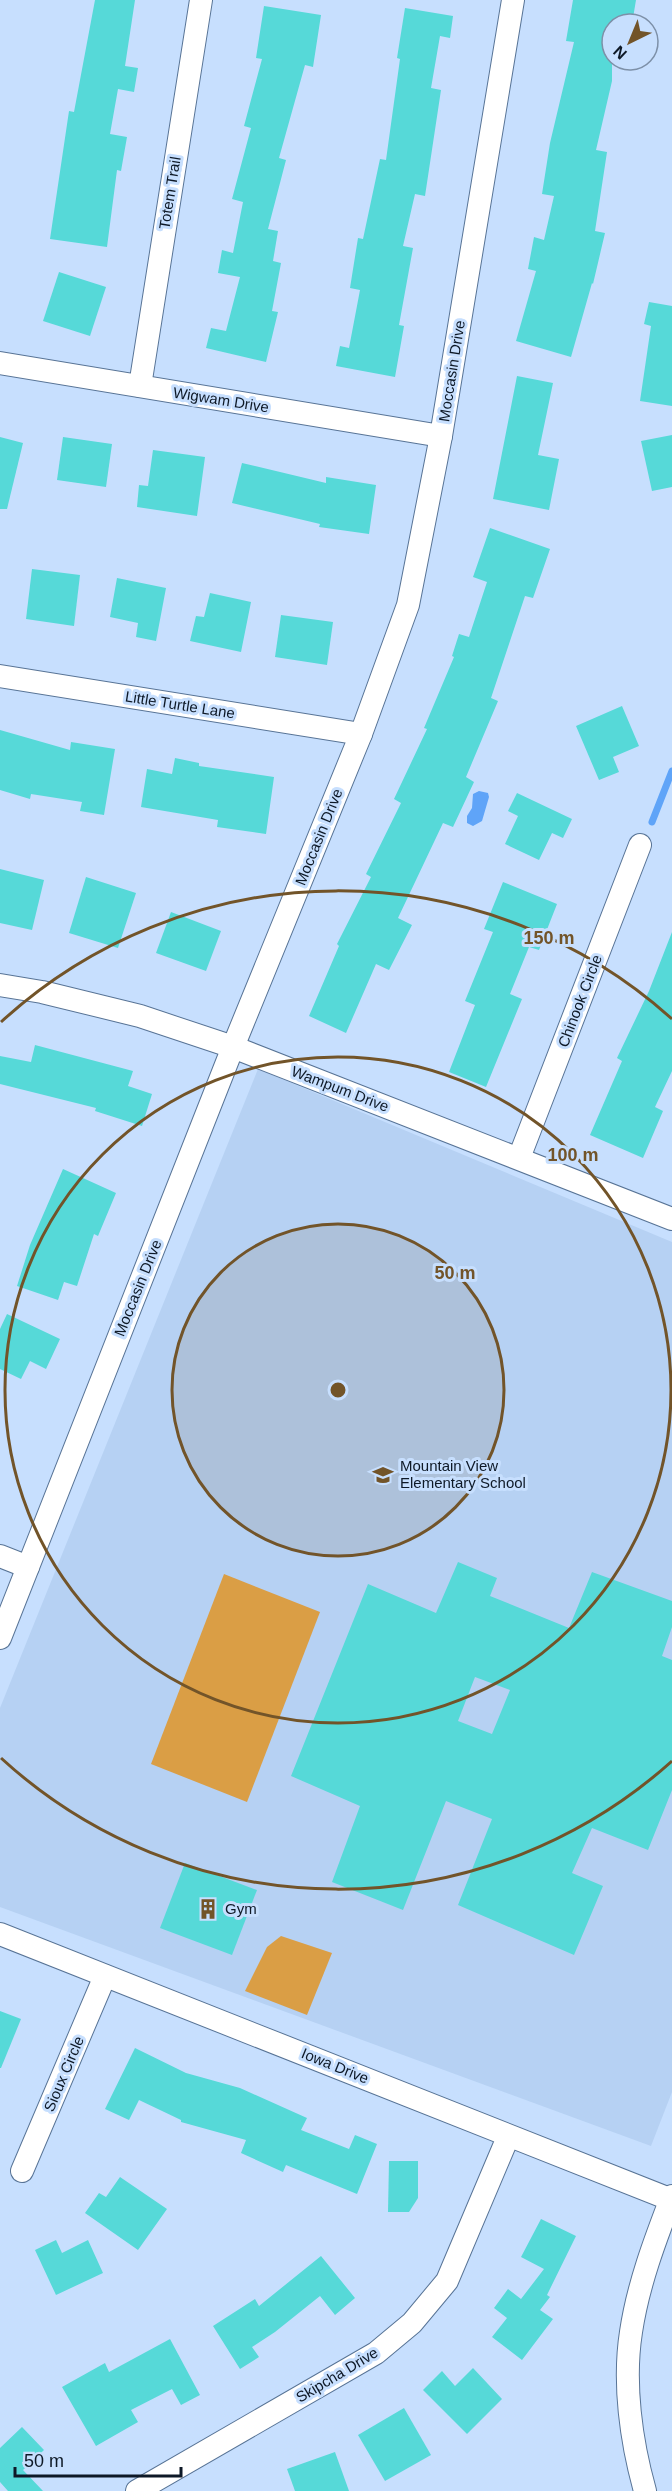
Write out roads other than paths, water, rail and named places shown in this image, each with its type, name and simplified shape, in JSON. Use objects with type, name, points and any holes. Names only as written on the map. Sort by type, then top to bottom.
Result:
[{"type":"street","name":"Totem Trail","points":[[140,386],[201,0]]},
{"type":"street","name":"Moccasin Drive","points":[[0,1638],[233,1047],[361,734],[408,605],[441,436],[513,0]]},
{"type":"street","name":"Wigwam Drive","points":[[0,363],[441,436]]},
{"type":"street","name":"Little Turtle Lane","points":[[0,676],[361,734]]},
{"type":"street","name":"Chinook Circle","points":[[519,1158],[640,845]]},
{"type":"street","name":"Wampum Drive","points":[[0,985],[42,992],[140,1016],[233,1047],[672,1219]]},
{"type":"street","points":[[0,1556],[28,1567]]},
{"type":"street","name":"Iowa Drive","points":[[0,1934],[508,2136],[672,2198]]},
{"type":"street","name":"Sioux Circle","points":[[22,2172],[105,1976]]},
{"type":"street","name":"Skipcha Drive","points":[[137,2491],[376,2353],[412,2323],[447,2281],[508,2136]]},
{"type":"street","points":[[645,2491],[631,2425],[630,2333],[644,2272],[672,2198]]},
{"type":"water","points":[[479,791],[488,793],[489,797],[482,821],[473,826],[467,823],[467,816],[472,808],[473,794]]},
{"type":"waterway","points":[[652,822],[672,771]]},
{"type":"place","name":"Mountain View Elementary School","points":[[383,1475]]},
{"type":"place","name":"Gym","points":[[208,1909]]}]
